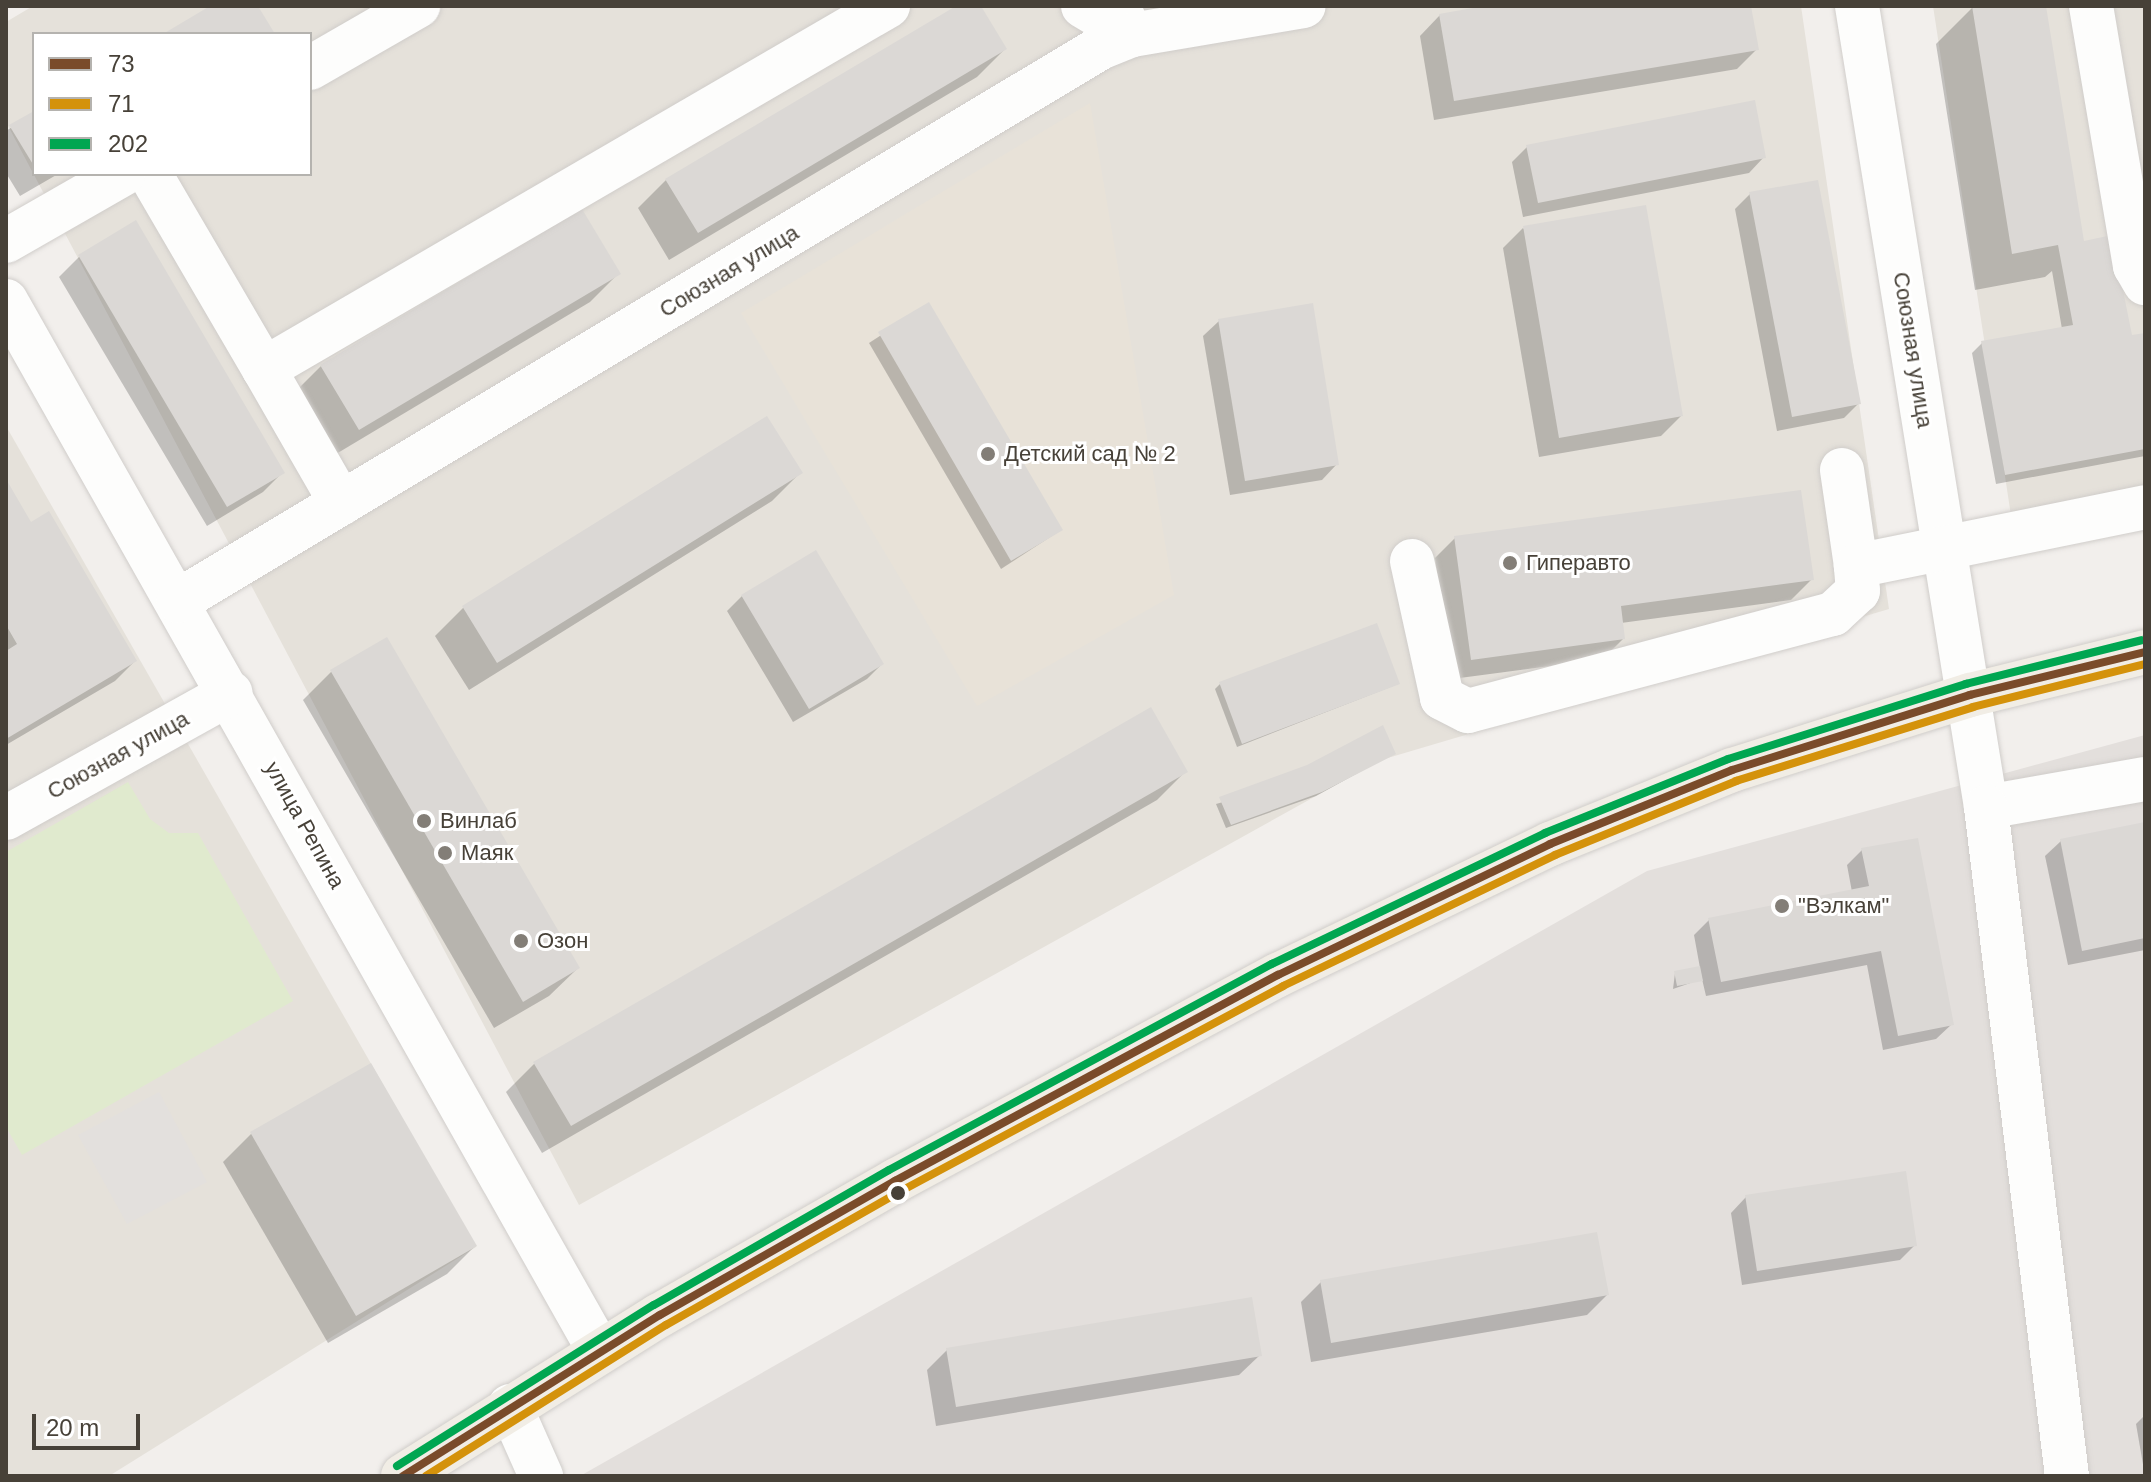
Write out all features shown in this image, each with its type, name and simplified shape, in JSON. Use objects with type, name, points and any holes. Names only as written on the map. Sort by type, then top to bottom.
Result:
[{"type":"main road","points":[[403,1476],[600,1352],[895,1181],[1237,997],[1550,844],[1732,770],[1970,695],[2145,652]]},
{"type":"street","points":[[312,67],[418,6]]},
{"type":"street","points":[[264,369],[888,6]]},
{"type":"street","points":[[1083,6],[1124,20]]},
{"type":"street","name":"Союзная улица","points":[[178,601],[1102,47],[1124,20],[1304,6]]},
{"type":"street","name":"Союзная улица","points":[[1857,6],[1970,695],[2067,1476]]},
{"type":"street","points":[[2091,6],[2135,266],[2145,283]]},
{"type":"street","points":[[6,241],[120,176]]},
{"type":"street","points":[[151,176],[341,503]]},
{"type":"street","name":"улица Репина","points":[[6,301],[231,693],[600,1352]]},
{"type":"street","points":[[1412,561],[1442,698],[1468,711],[1833,614],[1858,591],[1842,470]]},
{"type":"street","points":[[1856,566],[1946,551],[2145,507]]},
{"type":"street","name":"Союзная улица","points":[[6,818],[231,693]]},
{"type":"street","points":[[1986,807],[2145,779]]},
{"type":"street","points":[[510,1406],[541,1476]]},
{"type":"shaded area","points":[[33,6],[1801,6],[1889,609],[1381,760],[579,1205],[35,176],[312,176],[312,32],[32,32],[32,171],[6,122],[6,22]]},
{"type":"shaded area","points":[[1933,6],[2145,6],[2145,489],[2012,522]]},
{"type":"shaded area","name":"Детский сад № 2","points":[[1090,103],[1174,595],[977,706],[741,313]]},
{"type":"shaded area","points":[[6,426],[476,1247],[109,1476],[6,1476]]},
{"type":"shaded area","points":[[2145,735],[2145,1476],[580,1476],[1647,871]]},
{"type":"shaded area","points":[[159,1092],[207,1182],[127,1224],[78,1135]]},
{"type":"green space","points":[[128,782],[150,819],[169,833],[198,833],[293,1001],[22,1155],[6,1127],[6,852]]},
{"type":"building","points":[[210,6],[258,6],[274,32],[166,32]]},
{"type":"building","points":[[956,6],[981,6],[1007,49],[698,233],[665,179]]},
{"type":"building","points":[[1484,6],[1751,6],[1759,50],[1454,101],[1439,14]]},
{"type":"building","points":[[1972,6],[2046,6],[2084,241],[2112,235],[2132,335],[2145,333],[2145,449],[2005,475],[1981,341],[2073,325],[2058,245],[2012,254]]},
{"type":"building","points":[[1755,100],[1766,158],[1538,203],[1526,145]]},
{"type":"building","points":[[32,112],[32,163],[9,125]]},
{"type":"building","points":[[1818,180],[1861,404],[1792,417],[1749,192]]},
{"type":"building","points":[[1646,205],[1683,416],[1559,438],[1523,226]]},
{"type":"building","points":[[582,209],[621,274],[359,430],[320,365]]},
{"type":"building","points":[[136,220],[285,473],[227,507],[78,255]]},
{"type":"building","points":[[929,302],[1063,530],[1011,561],[878,332]]},
{"type":"building","points":[[1313,303],[1339,465],[1245,481],[1218,319]]},
{"type":"building","points":[[767,416],[803,473],[497,663],[462,606]]},
{"type":"building","points":[[6,479],[31,522],[49,511],[137,661],[6,739],[6,651],[17,644],[6,625]]},
{"type":"building","points":[[1801,490],[1814,580],[1621,606],[1625,639],[1471,660],[1454,536]]},
{"type":"building","points":[[816,550],[884,664],[809,709],[741,595]]},
{"type":"building","points":[[1377,623],[1400,684],[1242,744],[1219,682]]},
{"type":"building","points":[[387,637],[580,968],[523,1002],[330,670]]},
{"type":"building","points":[[1151,707],[1188,772],[571,1126],[533,1062]]},
{"type":"building","points":[[1383,725],[1396,754],[1322,792],[1231,825],[1219,797],[1307,765]]},
{"type":"building","points":[[2145,822],[2145,938],[2082,951],[2060,839]]},
{"type":"building","points":[[1918,838],[1954,1025],[1898,1036],[1881,951],[1721,982],[1708,918],[1869,886],[1861,848]]},
{"type":"building","points":[[1700,966],[1703,981],[1677,986],[1674,971]]},
{"type":"building","points":[[371,1063],[477,1246],[356,1316],[250,1132]]},
{"type":"building","points":[[1906,1171],[1917,1246],[1757,1271],[1745,1195]]},
{"type":"building","points":[[1597,1232],[1609,1295],[1331,1343],[1320,1280]]},
{"type":"building","points":[[1252,1297],[1262,1356],[956,1407],[946,1348]]},
{"type":"transit line","name":"202","points":[[397,1466],[654,1305],[889,1170],[1272,964],[1545,833],[1728,759],[1966,684],[2142,640]]},
{"type":"transit line","name":"73","points":[[403,1476],[660,1315],[895,1181],[1278,975],[1550,844],[1732,770],[1970,695],[2145,652]]},
{"type":"transit line","name":"71","points":[[426,1476],[666,1325],[901,1191],[1283,986],[1555,855],[1736,781],[1973,707],[2145,664]]},
{"type":"place","name":"Детский сад № 2","points":[[988,454]]},
{"type":"place","name":"Гиперавто","points":[[1510,563]]},
{"type":"place","name":"Винлаб","points":[[424,821]]},
{"type":"place","name":"Маяк","points":[[445,853]]},
{"type":"place","name":"\"Вэлкам\"","points":[[1782,906]]},
{"type":"place","name":"Озон","points":[[521,941]]}]
